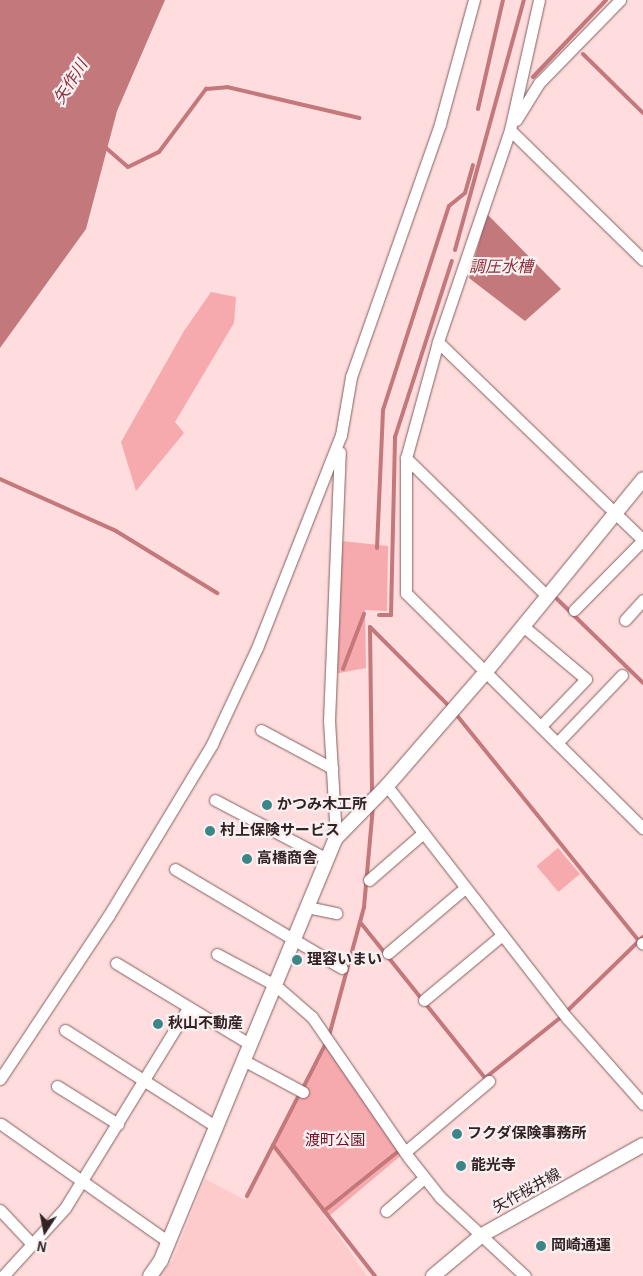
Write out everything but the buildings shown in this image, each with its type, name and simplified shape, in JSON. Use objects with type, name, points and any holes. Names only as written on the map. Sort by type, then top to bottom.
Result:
[{"type":"street","points":[[336,838],[329,721],[334,562],[338,520],[337,479],[341,435],[351,377],[440,124],[474,0]]},
{"type":"street","points":[[540,0],[510,130],[438,342],[406,458],[406,593],[643,828]]},
{"type":"street","points":[[510,130],[539,83],[620,0]]},
{"type":"street","points":[[510,130],[643,260]]},
{"type":"street","points":[[438,342],[643,540],[574,610]]},
{"type":"street","points":[[0,1079],[109,915],[212,744],[256,648],[341,435]]},
{"type":"street","points":[[406,458],[547,596]]},
{"type":"street","points":[[150,1276],[169,1242],[336,838],[387,786],[485,673],[643,479]]},
{"type":"street","points":[[625,620],[643,600]]},
{"type":"street","points":[[523,626],[586,680],[540,727]]},
{"type":"street","points":[[556,743],[622,675]]},
{"type":"street","points":[[261,730],[332,768]]},
{"type":"street","points":[[387,786],[567,1018],[643,1104]]},
{"type":"street","points":[[215,800],[327,859]]},
{"type":"street","points":[[369,880],[423,833]]},
{"type":"street","points":[[175,869],[342,968]]},
{"type":"street","points":[[388,953],[465,888]]},
{"type":"street","points":[[307,907],[336,913]]},
{"type":"street","points":[[424,1000],[502,935]]},
{"type":"street","points":[[217,954],[275,984],[312,1017],[424,1178],[440,1197],[525,1276]]},
{"type":"street","points":[[116,963],[250,1044]]},
{"type":"street","points":[[3,1276],[65,1208],[146,1080],[188,1008]]},
{"type":"street","points":[[65,1030],[216,1126]]},
{"type":"street","points":[[243,1060],[303,1092]]},
{"type":"street","points":[[405,1152],[488,1081]]},
{"type":"street","points":[[57,1086],[118,1124]]},
{"type":"street","points":[[1,1124],[169,1242]]},
{"type":"street","name":"矢作桜井線","points":[[433,1276],[482,1235],[643,1145]]},
{"type":"street","points":[[386,1211],[424,1178]]},
{"type":"street","points":[[0,1210],[32,1244]]},
{"type":"shaded area","points":[[275,1145],[367,1276],[158,1276],[172,1261],[205,1179],[245,1200]]},
{"type":"green space","points":[[211,292],[236,297],[234,323],[175,422],[184,433],[136,491],[121,442],[184,331]]},
{"type":"green space","points":[[342,541],[388,546],[387,611],[365,610],[366,668],[334,674],[336,562]]},
{"type":"green space","points":[[558,848],[580,874],[558,892],[537,866]]},
{"type":"green space","name":"渡町公園","points":[[329,1042],[405,1152],[328,1217],[275,1145]]},
{"type":"water","name":"矢作川","points":[[0,0],[165,0],[117,111],[86,229],[0,348]]},
{"type":"water","name":"調圧水槽","points":[[487,214],[561,289],[525,321],[469,278]]},
{"type":"waterway","points":[[478,109],[503,0]]},
{"type":"waterway","points":[[455,250],[524,0]]},
{"type":"waterway","points":[[533,77],[606,0]]},
{"type":"waterway","points":[[583,54],[643,113]]},
{"type":"waterway","points":[[105,147],[128,167],[159,152],[206,89],[227,87],[359,118]]},
{"type":"waterway","points":[[377,548],[383,410],[449,206],[465,193],[473,165]]},
{"type":"waterway","points":[[379,615],[391,615],[395,437],[452,261]]},
{"type":"waterway","points":[[0,479],[116,531],[217,593]]},
{"type":"waterway","points":[[554,596],[643,683]]},
{"type":"waterway","points":[[343,669],[364,614]]},
{"type":"waterway","points":[[370,627],[372,794]]},
{"type":"waterway","points":[[370,627],[451,708]]},
{"type":"waterway","points":[[455,713],[639,941]]},
{"type":"waterway","points":[[329,1036],[364,907],[373,807]]},
{"type":"waterway","points":[[360,922],[485,1078],[560,1018],[643,937]]},
{"type":"waterway","points":[[303,1088],[326,1043]]},
{"type":"waterway","points":[[247,1196],[300,1093]]},
{"type":"waterway","points":[[273,1145],[375,1276]]},
{"type":"waterway","points":[[324,1211],[400,1150]]},
{"type":"place","name":"かつみ木工所","points":[[267,805]]},
{"type":"place","name":"村上保険サービス","points":[[210,831]]},
{"type":"place","name":"高橋商舎","points":[[247,859]]},
{"type":"place","name":"理容いまい","points":[[297,960]]},
{"type":"place","name":"秋山不動産","points":[[158,1024]]},
{"type":"place","name":"フクダ保険事務所","points":[[457,1134]]},
{"type":"place","name":"能光寺","points":[[461,1166]]},
{"type":"place","name":"岡崎通運","points":[[541,1246]]}]
